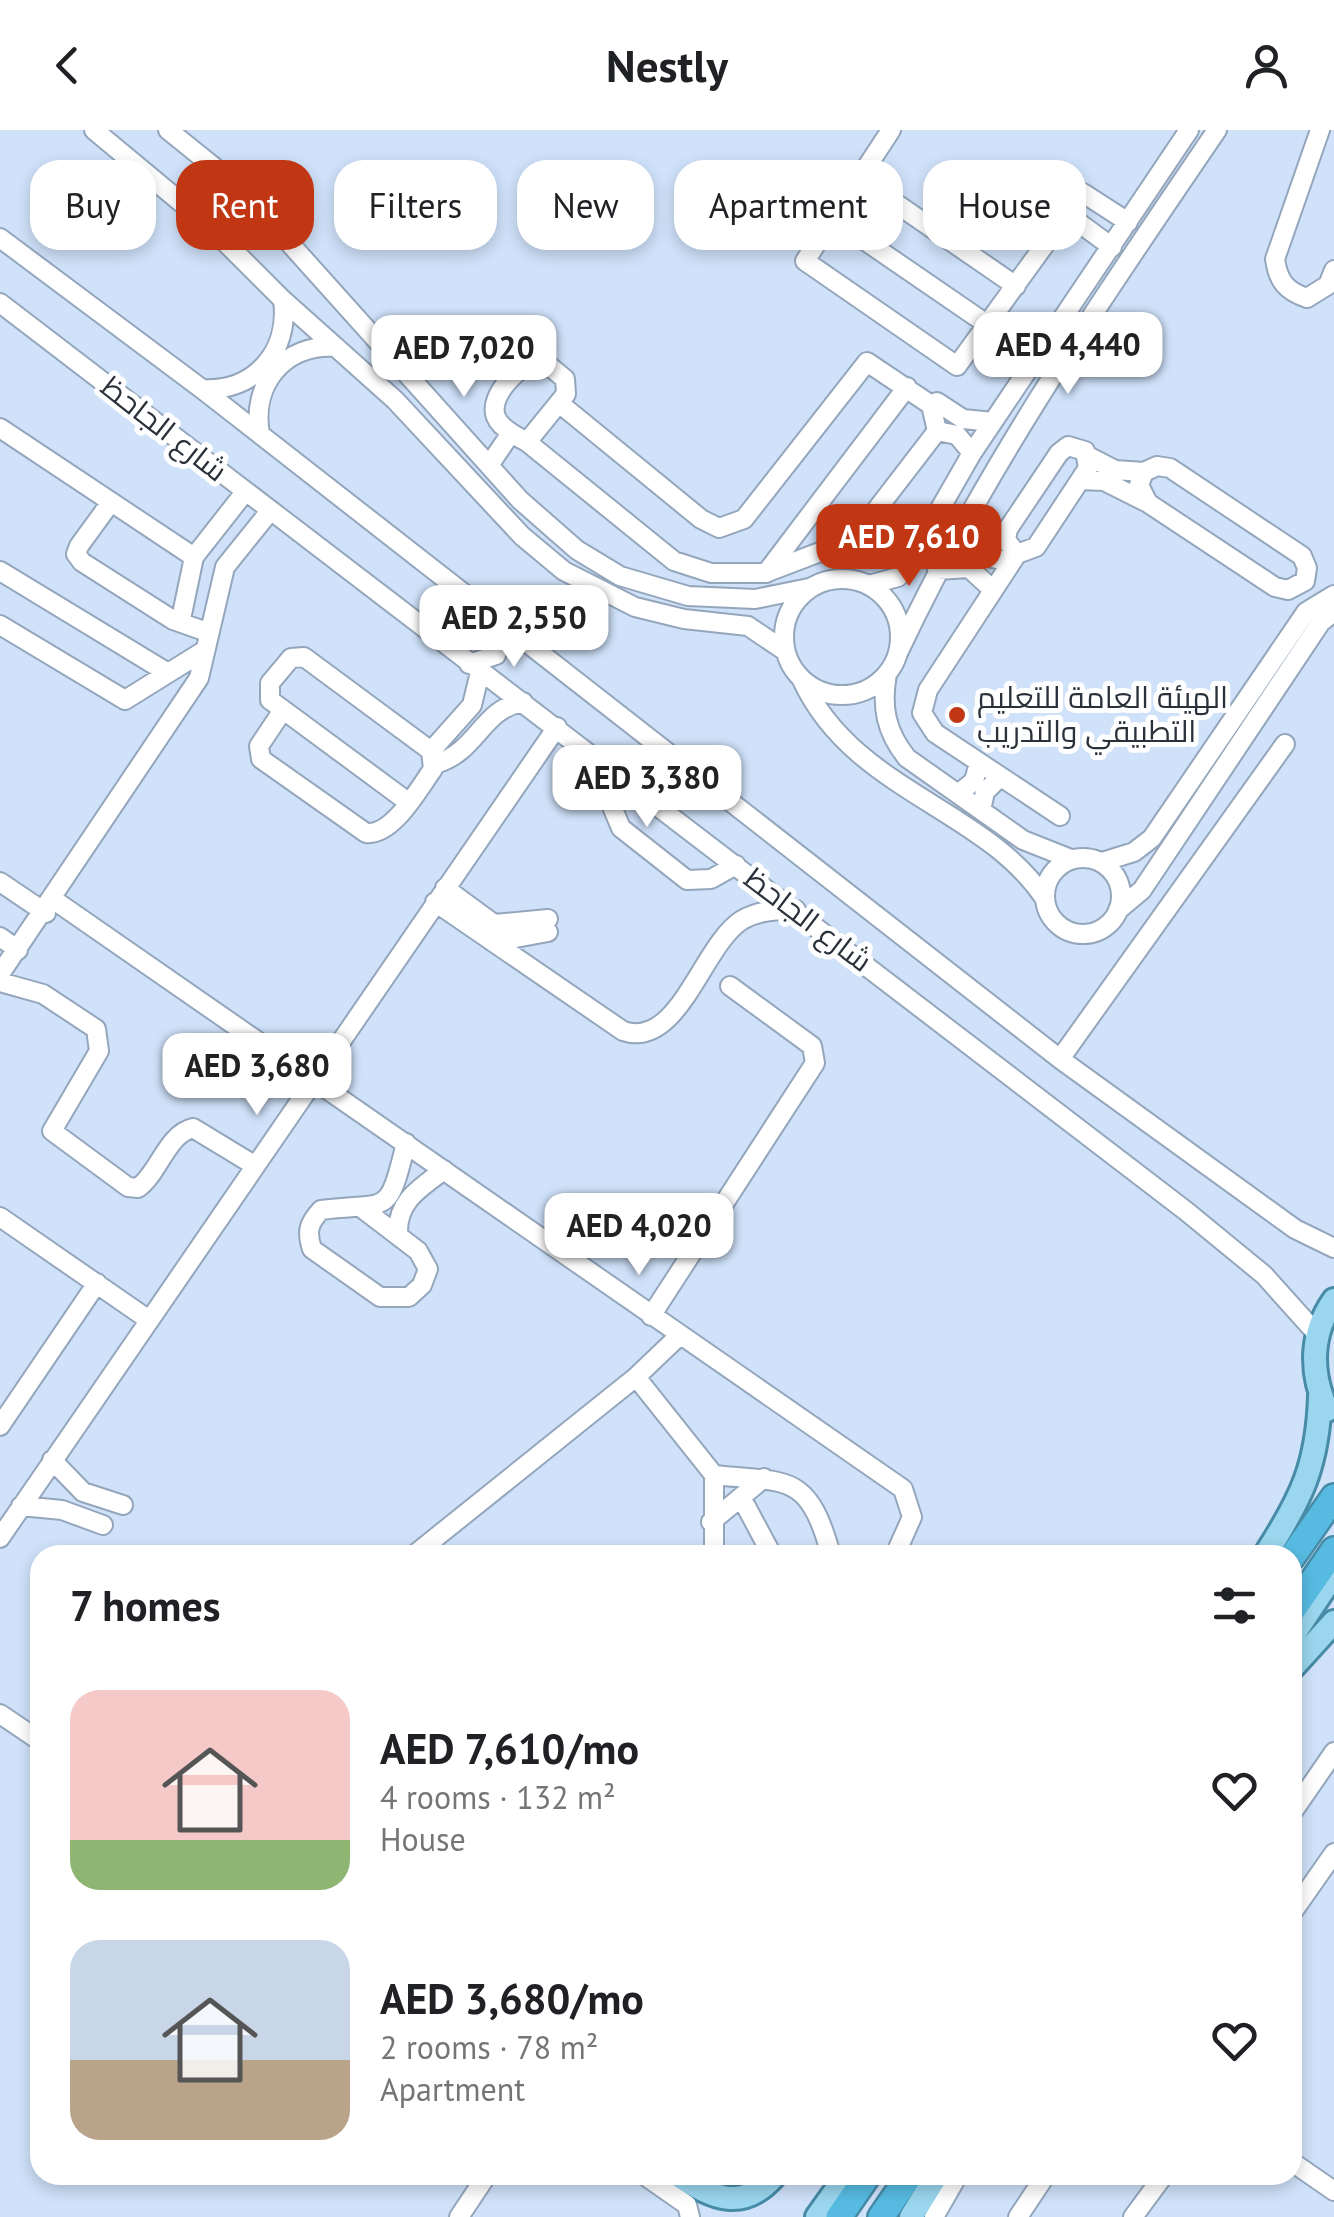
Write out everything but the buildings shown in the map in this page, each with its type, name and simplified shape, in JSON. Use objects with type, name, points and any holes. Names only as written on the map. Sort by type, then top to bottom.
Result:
[{"type":"highway","points":[[1301,1545],[1334,1498]]},
{"type":"highway","points":[[1302,1596],[1334,1550]]},
{"type":"highway","points":[[840,2217],[861,2185]]},
{"type":"highway","points":[[881,2217],[903,2185]]},
{"type":"main road","points":[[1271,1545],[1288,1520],[1314,1464],[1320,1396],[1314,1365],[1318,1334],[1334,1300]]},
{"type":"main road","points":[[1320,1396],[1334,1421]]},
{"type":"main road","points":[[1302,1621],[1334,1574]]},
{"type":"main road","points":[[1302,1657],[1334,1622]]},
{"type":"main road","points":[[693,2185],[708,2195],[736,2200],[766,2185]]},
{"type":"main road","points":[[818,2217],[840,2185]]},
{"type":"main road","points":[[911,2217],[931,2185]]},
{"type":"street","points":[[94,130],[176,195]]},
{"type":"street","points":[[168,130],[206,160]]},
{"type":"street","points":[[871,160],[892,130]]},
{"type":"street","points":[[296,250],[557,534],[631,580],[712,599],[773,598],[839,579],[869,585],[898,576],[972,454],[1189,130]]},
{"type":"street","points":[[802,680],[830,694],[846,696],[875,685],[887,674],[958,528],[1100,302],[1217,130]]},
{"type":"street","points":[[1320,130],[1275,259],[1278,276],[1290,292],[1307,298],[1328,284],[1334,270]]},
{"type":"street","points":[[1086,196],[1128,222]]},
{"type":"street","points":[[903,208],[1016,286]]},
{"type":"street","points":[[1086,228],[1112,247]]},
{"type":"street","name":"شارع الجاحظ","points":[[0,238],[202,389],[503,628],[1060,1059],[1295,1228],[1334,1248]]},
{"type":"street","points":[[233,250],[423,428],[522,536],[564,571],[636,607],[684,619],[748,626],[785,651],[828,726],[853,751],[1016,865],[1045,899],[1053,920],[1083,934],[1104,928],[1142,890],[1321,622],[1334,612]]},
{"type":"street","points":[[812,250],[805,261],[957,366],[1042,250]]},
{"type":"street","points":[[879,250],[988,324]]},
{"type":"street","points":[[202,389],[240,384],[270,361],[282,338],[283,300]]},
{"type":"street","name":"شارع الجاحظ","points":[[0,303],[1200,1222],[1264,1276],[1318,1334]]},
{"type":"street","points":[[260,434],[258,407],[274,370],[296,353],[336,347]]},
{"type":"street","points":[[471,442],[513,432],[559,404],[566,394],[565,379],[542,360],[532,361],[499,394],[496,416],[513,432],[674,561],[712,573],[766,573],[854,539],[937,431]]},
{"type":"street","points":[[559,404],[701,519],[719,528],[744,520],[868,362],[931,405],[937,431]]},
{"type":"street","points":[[766,573],[907,387]]},
{"type":"street","points":[[931,405],[937,402],[974,422],[994,422]]},
{"type":"street","points":[[0,428],[194,557]]},
{"type":"street","points":[[937,431],[957,435],[972,454]]},
{"type":"street","points":[[490,464],[513,432]]},
{"type":"street","points":[[1014,558],[1006,540],[1008,529],[1059,453],[1075,446],[1114,470],[1144,472],[1156,466],[1170,468],[1302,556],[1307,568],[1304,580],[1288,590],[1275,587]]},
{"type":"street","points":[[1060,816],[934,734],[925,721],[922,705],[1014,558],[1036,547],[1088,468],[1088,456]]},
{"type":"street","points":[[1144,472],[1139,485],[1148,503]]},
{"type":"street","points":[[1080,480],[1104,481],[1148,503],[1275,587],[1300,621]]},
{"type":"street","points":[[181,620],[194,557],[245,492]]},
{"type":"street","points":[[112,502],[76,554],[173,620],[207,632]]},
{"type":"street","points":[[254,1165],[193,1128],[179,1135],[147,1182],[138,1188],[128,1187],[52,1130],[99,1051],[96,1029],[42,994],[0,978],[199,678],[202,652],[225,567],[270,511]]},
{"type":"street","points":[[958,528],[978,555],[1014,558]]},
{"type":"street","points":[[936,570],[969,568],[993,590]]},
{"type":"street","points":[[0,571],[168,673]]},
{"type":"street","points":[[869,585],[896,614],[898,653]]},
{"type":"street","points":[[785,651],[785,622],[810,588]]},
{"type":"street","points":[[887,674],[884,710],[896,744],[907,758],[1032,845],[1071,859],[1102,862],[1134,852],[1159,830],[1300,621],[1314,604],[1334,595]]},
{"type":"street","points":[[0,624],[125,700],[202,652]]},
{"type":"street","points":[[283,710],[259,746],[264,763],[370,834],[382,831],[408,802],[433,758],[472,704],[475,668],[496,655],[503,628]]},
{"type":"street","points":[[408,802],[270,700],[268,687],[288,661],[304,657],[433,758]]},
{"type":"street","points":[[433,758],[466,750],[506,705],[522,702]]},
{"type":"street","points":[[0,1538],[313,1077],[558,727]]},
{"type":"street","points":[[1060,1059],[1285,744]]},
{"type":"street","points":[[958,794],[974,781],[979,763]]},
{"type":"street","points":[[607,771],[613,809],[621,828],[687,880],[711,879],[736,865]]},
{"type":"street","points":[[981,810],[985,792],[1000,777]]},
{"type":"street","points":[[1045,899],[1048,879],[1071,859]]},
{"type":"street","points":[[1102,862],[1117,878],[1118,910]]},
{"type":"street","points":[[0,882],[50,906],[313,1077],[903,1489],[912,1516],[899,1545]]},
{"type":"street","points":[[440,895],[494,924],[548,925],[493,942]]},
{"type":"street","points":[[440,895],[493,942],[624,1031],[642,1034],[667,1021],[737,923],[757,913],[796,910]]},
{"type":"street","points":[[0,937],[18,950]]},
{"type":"street","points":[[652,1316],[814,1064],[812,1046],[730,986]]},
{"type":"street","points":[[364,1210],[418,1251],[428,1270],[422,1285],[410,1297],[380,1296],[312,1249],[308,1236],[309,1223],[321,1210],[364,1210],[390,1195],[406,1143]]},
{"type":"street","points":[[398,1233],[398,1214],[412,1194],[444,1170]]},
{"type":"street","points":[[0,1217],[149,1320]]},
{"type":"street","points":[[0,1426],[96,1283]]},
{"type":"street","points":[[426,1545],[636,1377],[680,1335]]},
{"type":"street","points":[[636,1377],[714,1475],[713,1545]]},
{"type":"street","points":[[52,1460],[83,1492],[124,1505]]},
{"type":"street","points":[[714,1475],[775,1477],[806,1495],[827,1545]]},
{"type":"street","points":[[711,1522],[764,1478]]},
{"type":"street","points":[[741,1497],[767,1545]]},
{"type":"street","points":[[20,1506],[62,1510],[103,1524]]},
{"type":"street","points":[[0,1714],[30,1734]]},
{"type":"street","points":[[1302,1798],[1334,1752]]},
{"type":"street","points":[[1302,1899],[1334,1853]]},
{"type":"street","points":[[1302,2169],[1334,2191]]},
{"type":"street","points":[[459,2217],[480,2185]]},
{"type":"street","points":[[658,2185],[686,2205],[690,2217]]},
{"type":"street","points":[[934,2217],[952,2185]]},
{"type":"street","points":[[1018,2217],[1039,2185]]},
{"type":"street","points":[[1133,2217],[1157,2185]]},
{"type":"place","name":"الهيئة العامة للتعليم التطبيقي والتدريب","points":[[957,715]]}]
